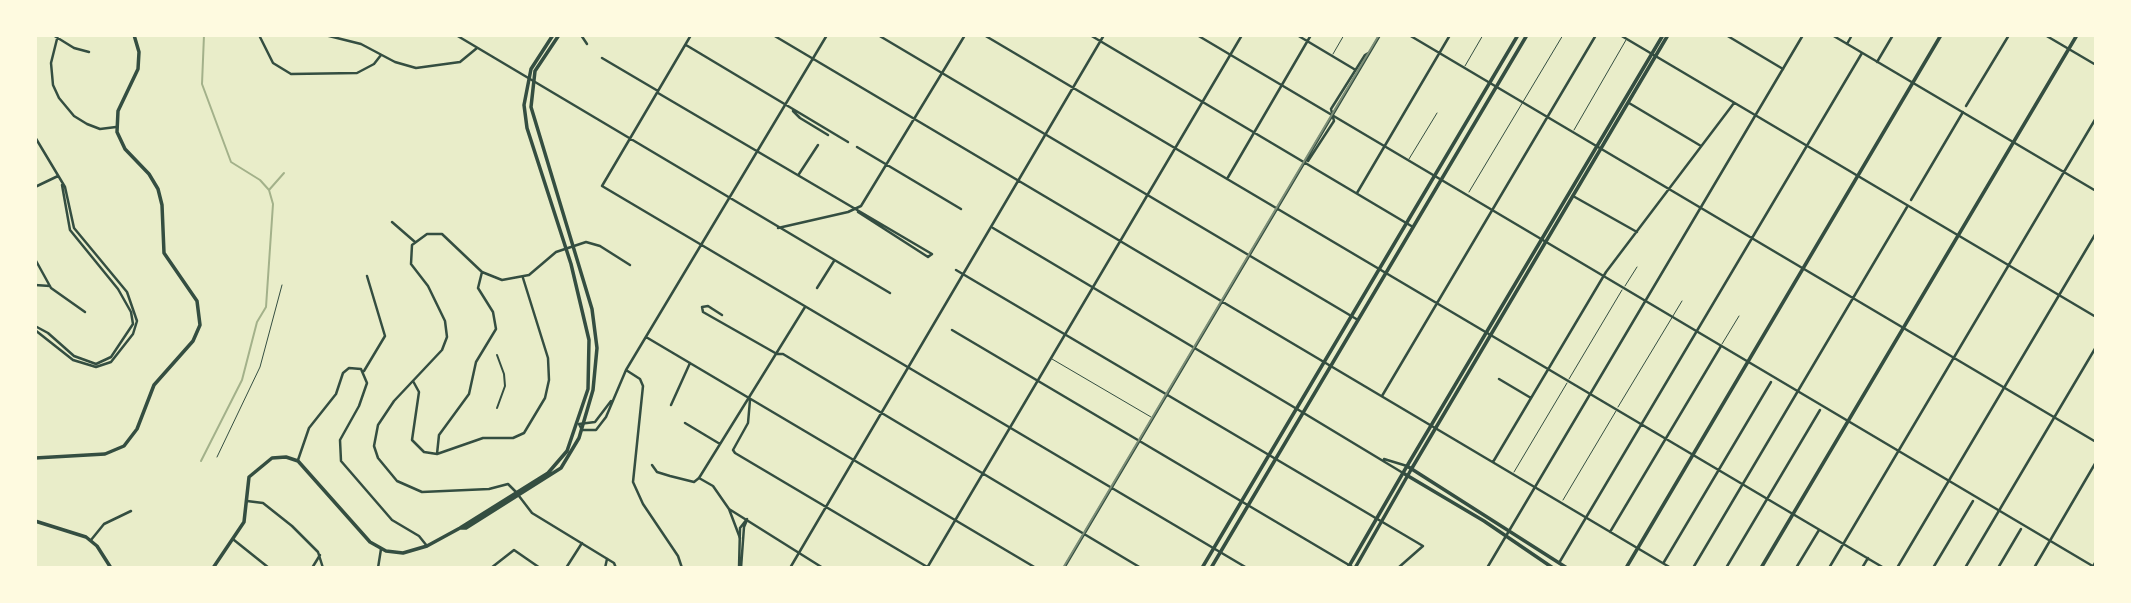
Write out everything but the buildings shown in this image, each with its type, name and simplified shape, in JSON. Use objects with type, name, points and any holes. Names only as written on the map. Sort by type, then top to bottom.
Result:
[{"type":"main road","points":[[35,457],[105,454],[124,446],[137,429],[154,385],[193,341],[200,326],[197,301],[164,253],[159,193],[149,174],[122,145],[116,127],[118,111],[138,69],[139,52],[134,35]]},
{"type":"main road","points":[[518,494],[557,465],[570,447],[588,389],[590,348],[566,248],[526,123],[524,98],[538,55],[553,35]]},
{"type":"main road","points":[[213,568],[234,540],[246,518],[249,477],[264,462],[281,456],[298,461],[362,534],[381,549],[407,553],[427,546],[460,528],[466,528],[562,467],[575,449],[585,422],[596,374],[597,339],[592,309],[533,120],[530,100],[530,79],[559,35]]},
{"type":"main road","points":[[1202,568],[1518,35]]},
{"type":"main road","points":[[1212,568],[1527,35]]},
{"type":"main road","points":[[1544,241],[1628,103],[1663,35]]},
{"type":"main road","points":[[1352,567],[1382,522],[1433,427],[1668,35]]},
{"type":"main road","points":[[1626,568],[1941,35]]},
{"type":"main road","points":[[1761,568],[2077,35]]},
{"type":"main road","points":[[1352,567],[1403,473],[1410,467]]},
{"type":"main road","points":[[1410,467],[1567,568]]},
{"type":"main road","points":[[1403,473],[1553,568]]},
{"type":"main road","points":[[35,522],[91,540],[111,568]]},
{"type":"street","points":[[259,35],[273,63],[291,74],[357,73],[374,64],[382,54]]},
{"type":"street","points":[[325,35],[361,44],[409,67],[431,68],[465,61],[477,48]]},
{"type":"street","points":[[456,35],[778,229],[890,293]]},
{"type":"street","points":[[580,35],[587,44]]},
{"type":"street","points":[[691,35],[602,186],[1247,568]]},
{"type":"street","points":[[773,35],[1671,568]]},
{"type":"street","points":[[611,401],[597,421],[579,424],[582,430],[588,433],[598,429],[626,370],[827,35]]},
{"type":"street","points":[[878,35],[1358,320]]},
{"type":"street","points":[[778,229],[856,209],[867,199],[965,35]]},
{"type":"street","points":[[984,35],[1884,568]]},
{"type":"street","points":[[1090,35],[1413,227]]},
{"type":"street","points":[[790,568],[1104,35]]},
{"type":"street","points":[[1197,35],[1748,361],[1821,408],[1899,451],[2022,527],[2094,567],[2096,561]]},
{"type":"street","points":[[805,307],[751,399],[748,423],[733,450],[928,568],[1242,35]]},
{"type":"street","points":[[1297,35],[1357,70]]},
{"type":"street","points":[[1227,179],[1311,35]]},
{"type":"street","points":[[1064,568],[1380,35]]},
{"type":"street","points":[[1409,35],[2096,442]]},
{"type":"street","points":[[1357,193],[1450,35]]},
{"type":"street","points":[[1382,396],[1596,35]]},
{"type":"street","points":[[1620,35],[1628,37],[1734,103],[2096,317]]},
{"type":"street","points":[[1726,35],[1783,69]]},
{"type":"street","points":[[1487,568],[1803,35]]},
{"type":"street","points":[[1832,35],[2096,191]]},
{"type":"street","points":[[1847,44],[1852,35]]},
{"type":"street","points":[[1877,62],[1893,35]]},
{"type":"street","points":[[1966,106],[2009,35]]},
{"type":"street","points":[[2045,35],[2096,65]]},
{"type":"street","points":[[89,52],[74,48],[56,36],[51,63],[59,98],[74,116],[87,124],[100,129],[116,127]]},
{"type":"street","points":[[686,45],[848,142]]},
{"type":"street","points":[[1559,563],[1862,52]]},
{"type":"street","points":[[602,58],[932,254],[928,257],[856,209]]},
{"type":"street","points":[[1628,103],[1701,146]]},
{"type":"street","points":[[1493,462],[1603,276],[1734,103]]},
{"type":"street","points":[[792,108],[800,118],[828,135]]},
{"type":"street","points":[[1911,200],[1963,112]]},
{"type":"street","points":[[1829,568],[2096,118]]},
{"type":"street","points":[[35,137],[66,191],[74,228],[123,287],[135,310],[137,325],[111,362],[85,366],[73,360],[35,328]]},
{"type":"street","points":[[799,174],[818,145]]},
{"type":"street","points":[[857,147],[961,209]]},
{"type":"street","points":[[35,187],[58,176]]},
{"type":"street","points":[[1573,196],[1637,232]]},
{"type":"street","points":[[1693,568],[1908,205]]},
{"type":"street","points":[[392,222],[415,242]]},
{"type":"street","points":[[991,227],[1403,473]]},
{"type":"street","points":[[616,568],[607,559],[532,513],[507,484],[489,489],[422,492],[393,477],[378,458],[374,434],[387,411],[442,349],[448,332],[428,286],[411,264],[410,256],[415,242],[427,233],[442,234],[482,272],[502,280],[523,278],[539,269],[556,252],[586,242],[600,246],[630,265]]},
{"type":"street","points":[[1897,568],[2096,233]]},
{"type":"street","points":[[906,243],[909,239]]},
{"type":"street","points":[[35,259],[50,286],[85,312]]},
{"type":"street","points":[[817,288],[834,261]]},
{"type":"street","points":[[956,270],[1423,546],[1398,568]]},
{"type":"street","points":[[438,454],[439,435],[469,394],[476,362],[496,329],[493,312],[478,288],[482,272]]},
{"type":"street","points":[[364,371],[385,337],[367,276]]},
{"type":"street","points":[[413,381],[419,392],[412,440],[424,452],[438,454],[483,439],[517,437],[527,429],[545,398],[549,380],[548,358],[523,278]]},
{"type":"street","points":[[35,285],[50,286]]},
{"type":"street","points":[[722,315],[708,306],[702,307],[703,312],[777,354],[783,354],[1141,568]]},
{"type":"street","points":[[952,330],[1352,567]]},
{"type":"street","points":[[646,337],[1036,568]]},
{"type":"street","points":[[1610,532],[1721,346]]},
{"type":"street","points":[[1965,568],[2096,348]]},
{"type":"street","points":[[496,355],[504,374],[505,386],[497,408]]},
{"type":"street","points":[[671,405],[690,363]]},
{"type":"street","points":[[298,461],[309,428],[336,394],[344,373],[354,367],[364,371],[367,379],[363,398],[340,440],[341,461],[392,520],[421,537],[427,546]]},
{"type":"street","points":[[626,370],[640,379],[643,386],[633,482],[643,504],[678,556],[682,568]]},
{"type":"street","points":[[1499,379],[1531,398]]},
{"type":"street","points":[[1663,563],[1771,382]]},
{"type":"street","points":[[652,465],[657,472],[694,482],[699,478],[743,404],[751,399]]},
{"type":"street","points":[[1726,568],[1821,408]]},
{"type":"street","points":[[685,424],[720,444]]},
{"type":"street","points":[[1380,458],[1410,467]]},
{"type":"street","points":[[2034,568],[2096,462]]},
{"type":"street","points":[[699,478],[713,486],[729,509],[740,538]]},
{"type":"street","points":[[1933,568],[1975,499]]},
{"type":"street","points":[[247,501],[263,503],[277,513],[320,555],[323,568]]},
{"type":"street","points":[[729,509],[823,568]]},
{"type":"street","points":[[91,540],[104,524],[131,511]]},
{"type":"street","points":[[740,568],[741,524],[747,519]]},
{"type":"street","points":[[740,568],[747,519]]},
{"type":"street","points":[[1998,568],[2022,527]]},
{"type":"street","points":[[1796,568],[1819,530]]},
{"type":"street","points":[[234,540],[269,568]]},
{"type":"street","points":[[566,568],[582,543]]},
{"type":"street","points":[[378,568],[381,549]]},
{"type":"street","points":[[491,568],[513,550],[540,568]]},
{"type":"street","points":[[312,568],[320,555]]},
{"type":"street","points":[[1862,568],[1868,558]]},
{"type":"street","points":[[605,568],[607,559]]},
{"type":"lane","points":[[1332,55],[1344,35]]},
{"type":"lane","points":[[1464,68],[1483,35]]},
{"type":"lane","points":[[1468,195],[1563,35]]},
{"type":"lane","points":[[1572,132],[1628,37]]},
{"type":"lane","points":[[1408,160],[1437,113]]},
{"type":"lane","points":[[1513,474],[1637,267]]},
{"type":"lane","points":[[217,457],[260,367],[282,285]]},
{"type":"lane","points":[[1561,503],[1682,300]]},
{"type":"lane","points":[[1721,346],[1739,316]]},
{"type":"lane","points":[[1051,358],[1153,418]]},
{"type":"lane","points":[[1771,382],[1774,377]]},
{"type":"waterway","points":[[201,461],[242,380],[257,322],[266,307],[273,204],[269,190],[260,180],[231,162],[202,84],[204,35]]},
{"type":"waterway","points":[[269,190],[284,173]]},
{"type":"tram line","points":[[1063,568],[1379,35]]}]
